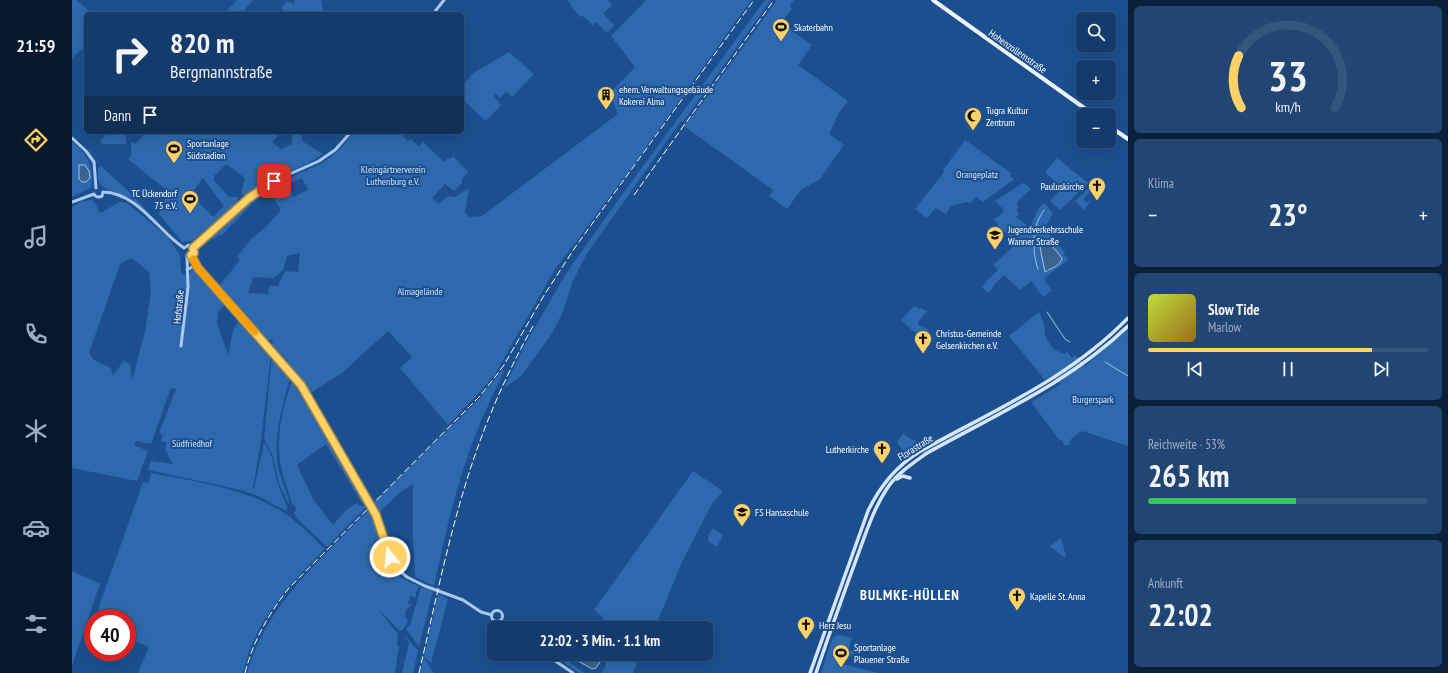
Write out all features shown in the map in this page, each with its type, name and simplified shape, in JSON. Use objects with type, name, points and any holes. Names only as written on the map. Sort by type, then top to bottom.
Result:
[{"type":"main road","name":"Hohenzollernstraße","points":[[933,0],[1084,108]]},
{"type":"main road","points":[[1116,131],[1128,139]]},
{"type":"main road","name":"Florastraße","points":[[810,673],[843,578],[872,503],[892,473],[919,452],[1055,378],[1092,352],[1128,318]]},
{"type":"main road","name":"Florastraße","points":[[816,673],[830,628],[871,520],[880,499],[894,479],[908,466],[927,453],[1057,382],[1097,353],[1128,326]]},
{"type":"main road","points":[[900,454],[907,456],[919,452]]},
{"type":"main road","points":[[894,479],[903,476],[910,478]]},
{"type":"street","points":[[435,12],[444,0]]},
{"type":"street","points":[[193,248],[256,192],[274,181],[319,161],[335,150],[349,134]]},
{"type":"street","points":[[72,138],[86,151],[94,162],[96,188],[94,194]]},
{"type":"street","points":[[96,188],[101,188],[103,192],[113,193],[128,200],[142,210],[184,248],[183,252],[189,255],[198,268],[301,385],[374,510],[390,557],[396,567],[407,577],[425,586],[463,600],[481,612],[492,615]]},
{"type":"street","points":[[94,194],[99,198],[102,196],[103,192]]},
{"type":"street","points":[[72,202],[94,194]]},
{"type":"street","points":[[184,248],[188,245],[193,248]]},
{"type":"street","points":[[189,255],[194,253],[193,248]]},
{"type":"street","name":"Hofstraße","points":[[182,346],[188,287],[186,270],[189,255]]},
{"type":"street","points":[[186,270],[195,266],[198,268]]},
{"type":"street","points":[[496,611],[500,612],[503,616],[501,620],[497,622],[494,621],[492,615],[496,611]]},
{"type":"street","points":[[555,661],[573,673]]},
{"type":"green space","points":[[72,0],[76,0],[91,12],[84,12],[84,47],[72,58]]},
{"type":"green space","points":[[237,0],[253,0],[243,12],[226,12]]},
{"type":"green space","points":[[295,0],[321,0],[324,12],[285,12],[281,8],[287,1],[294,4]]},
{"type":"green space","points":[[567,0],[608,0],[612,5],[603,14],[614,25],[607,33],[596,22],[593,25],[583,16],[581,17],[570,6],[571,4]]},
{"type":"green space","points":[[646,0],[751,0],[632,167],[554,271],[495,374],[448,425],[400,368],[412,357],[388,331],[342,373],[309,394],[302,380],[293,368],[272,345],[273,340],[267,340],[219,286],[240,260],[237,257],[251,239],[266,227],[281,210],[269,193],[258,198],[223,234],[208,241],[250,200],[277,184],[304,171],[308,172],[307,170],[322,163],[334,155],[352,134],[401,134],[408,141],[411,139],[419,146],[423,142],[444,162],[453,156],[468,172],[462,179],[462,183],[454,191],[445,184],[432,198],[438,204],[448,196],[455,197],[469,188],[465,213],[470,217],[482,216],[618,114],[610,93],[635,67],[611,36]],"holes":[[[302,178],[308,190],[293,197],[289,184]],[[300,253],[298,272],[285,271],[278,286],[269,286],[268,294],[248,293],[253,277],[274,278],[283,270],[287,256]]]},
{"type":"green space","points":[[765,0],[771,0],[683,122],[681,121],[586,255],[572,283],[563,312],[551,335],[521,376],[504,388],[527,341],[567,272]]},
{"type":"green space","points":[[777,0],[794,0],[790,5],[792,9],[781,23],[812,45],[798,65],[848,101],[839,113],[829,134],[844,145],[820,179],[801,190],[787,209],[769,196],[773,190],[684,126]]},
{"type":"green space","points":[[509,52],[534,74],[512,97],[506,92],[500,98],[496,94],[494,96],[501,105],[486,121],[464,101],[464,84],[472,74]]},
{"type":"green space","points":[[106,134],[126,134],[126,144],[102,144],[100,142]]},
{"type":"green space","points":[[144,134],[279,134],[272,142],[281,149],[292,144],[292,134],[301,134],[302,141],[323,154],[305,165],[278,176],[245,197],[241,193],[245,178],[226,164],[214,176],[214,181],[229,197],[237,197],[237,204],[192,241],[182,242],[159,214],[168,191],[128,159],[131,156],[131,141],[136,144]],"holes":[[[203,178],[224,206],[213,217],[191,194]]]},
{"type":"green space","name":"Orangeplatz","points":[[965,140],[1011,173],[1010,176],[1014,179],[983,202],[976,197],[970,204],[967,202],[951,206],[946,214],[936,208],[927,218],[915,209],[944,172],[943,170]]},
{"type":"green space","points":[[72,143],[74,143],[84,153],[89,162],[91,167],[92,186],[72,197]]},
{"type":"green space","points":[[1057,158],[1088,183],[1060,210],[1050,201],[1062,188],[1045,172]]},
{"type":"green space","points":[[101,166],[151,215],[128,197],[106,189],[100,184],[98,179],[98,169]]},
{"type":"green space","points":[[1023,183],[1031,189],[1019,200],[1017,204],[1017,211],[1019,213],[1017,217],[1010,212],[1030,228],[1038,209],[1044,203],[1053,213],[1045,228],[1065,253],[1064,255],[1068,260],[1045,278],[1044,280],[1052,290],[1043,297],[1031,281],[1020,290],[1004,275],[989,293],[982,288],[988,279],[998,270],[993,265],[1016,244],[997,225],[998,224],[994,219],[1004,210],[995,201]]},
{"type":"green space","points":[[1091,186],[1094,187],[1084,199],[1086,203],[1088,201],[1090,202],[1084,210],[1075,201]]},
{"type":"green space","name":"Südfriedhof","points":[[92,200],[100,213],[120,202],[127,203],[169,238],[181,257],[180,262],[182,274],[189,276],[191,270],[195,271],[226,304],[218,312],[217,323],[228,355],[234,328],[240,320],[271,354],[261,441],[253,488],[254,489],[264,443],[271,455],[277,482],[288,507],[286,511],[260,497],[241,490],[148,470],[151,461],[173,464],[165,450],[167,443],[161,441],[163,434],[159,433],[176,389],[171,388],[151,444],[136,441],[134,445],[148,451],[137,481],[72,468],[72,207],[82,201]],"holes":[[[132,258],[149,272],[151,292],[145,332],[132,380],[130,365],[124,360],[113,376],[111,368],[94,360],[89,353],[120,264]]]},
{"type":"green space","points":[[914,306],[927,311],[917,324],[929,330],[925,337],[912,330],[901,320]]},
{"type":"green space","name":"Burgerspark","points":[[1039,312],[1044,324],[1047,340],[1053,349],[1064,354],[1067,352],[1072,358],[1075,355],[1085,366],[1128,329],[1128,340],[1123,343],[1128,341],[1128,446],[1082,431],[1071,439],[1069,445],[1064,445],[1062,440],[1060,441],[1031,402],[1061,384],[1052,376],[1045,380],[1009,336]]},
{"type":"green space","points":[[272,356],[290,378],[277,435],[277,459],[279,471],[290,504],[279,484],[272,454],[264,439]]},
{"type":"green space","points":[[502,370],[504,371],[477,430],[464,467],[450,517],[434,586],[415,577],[413,541],[413,484],[399,493],[379,513],[374,503],[480,398]]},
{"type":"green space","points":[[292,381],[295,382],[306,399],[365,502],[363,504],[360,500],[326,444],[297,465],[313,499],[333,525],[346,510],[357,503],[360,506],[367,506],[327,547],[295,517],[296,515],[293,512],[297,510],[294,504],[292,505],[282,471],[279,455],[279,433],[283,412]]},
{"type":"green space","points":[[905,431],[904,434],[910,439],[925,444],[909,453],[903,451],[897,442]]},
{"type":"green space","points":[[693,471],[723,491],[712,504],[681,564],[658,621],[602,621],[604,618],[594,610]]},
{"type":"green space","points":[[151,473],[218,486],[250,496],[281,511],[293,519],[325,549],[286,591],[265,620],[256,636],[243,673],[138,673],[149,647],[136,642],[136,609],[98,609],[143,482],[148,483]]},
{"type":"green space","points":[[369,509],[375,520],[386,560],[389,565],[400,576],[419,586],[416,597],[411,595],[408,604],[412,604],[406,610],[405,615],[408,621],[404,628],[400,631],[377,608],[398,634],[397,645],[399,646],[395,673],[247,673],[256,648],[268,625],[282,604],[315,565]]},
{"type":"green space","points":[[713,528],[723,535],[717,547],[709,542],[708,536]]},
{"type":"green space","points":[[1061,538],[1066,556],[1064,557],[1050,546]]},
{"type":"green space","points":[[72,571],[100,584],[91,609],[84,609],[84,631],[72,666]]},
{"type":"green space","points":[[421,587],[433,591],[419,646],[406,629],[410,625]]},
{"type":"green space","points":[[438,594],[448,599],[431,663],[424,657]]},
{"type":"green space","points":[[404,635],[418,651],[413,673],[402,673],[409,643]]},
{"type":"green space","points":[[839,635],[852,638],[848,651],[854,651],[854,655],[851,654],[848,659],[845,659],[843,664],[878,673],[821,673],[832,639]]},
{"type":"green space","points":[[424,658],[434,673],[420,673]]},
{"type":"green space","points":[[562,661],[567,661],[585,673],[579,673]]},
{"type":"green space","points":[[606,661],[637,661],[633,673],[601,673]]},
{"type":"shaded area","points":[[79,165],[85,165],[89,171],[90,178],[86,182],[82,182],[79,179]]},
{"type":"shaded area","points":[[1045,241],[1048,241],[1062,258],[1058,265],[1045,272],[1040,247]]},
{"type":"shaded area","points":[[578,661],[600,661],[596,668],[592,669]]},
{"type":"waterway","points":[[1038,269],[1034,237],[1037,223],[1044,210]]},
{"type":"waterway","points":[[1047,312],[1065,339],[1070,342]]},
{"type":"waterway","points":[[1105,362],[1128,376]]},
{"type":"railway","points":[[245,673],[252,650],[262,628],[289,588],[479,397],[492,381],[504,365],[543,297],[576,246],[754,0]]},
{"type":"railway","points":[[634,195],[774,0]]},
{"type":"railway","points":[[419,673],[449,543],[471,467],[499,395],[533,326]]},
{"type":"slow traffic","points":[[193,259],[198,268],[255,332]]},
{"type":"place","name":"Skaterbahn","points":[[781,42]]},
{"type":"place","name":"ehem. Verwaltungsgebäude Kokerei Alma","points":[[606,110]]},
{"type":"place","name":"Tugra Kultur Zentrum","points":[[973,131]]},
{"type":"place","name":"Sportanlage Südstadion","points":[[174,164]]},
{"type":"place","name":"Pauluskirche","points":[[1097,201]]},
{"type":"place","name":"TC Ückendorf 75 e.V.","points":[[190,214]]},
{"type":"place","name":"Jugendverkehrsschule Wanner Straße","points":[[995,250]]},
{"type":"place","name":"Christus-Gemeinde Gelsenkirchen e.V.","points":[[923,354]]},
{"type":"place","name":"Lutherkirche","points":[[882,464]]},
{"type":"place","name":"FS Hansaschule","points":[[742,527]]},
{"type":"place","name":"Kapelle St. Anna","points":[[1017,611]]},
{"type":"place","name":"Herz Jesu","points":[[806,640]]},
{"type":"place","name":"Sportanlage Plauener Straße","points":[[841,668]]},
{"type":"district","name":"BULMKE-HÜLLEN","points":[[910,595]]},
{"type":"route","points":[[274,181],[261,188],[249,198],[193,248],[194,253],[191,255],[198,268],[272,350],[301,385],[371,504],[379,521],[390,557]]},
{"type":"park label","name":"Kleingärtnerverein Luthenburg e.V.","points":[[393,174]]},
{"type":"park label","name":"Almagelände","points":[[420,291]]}]
